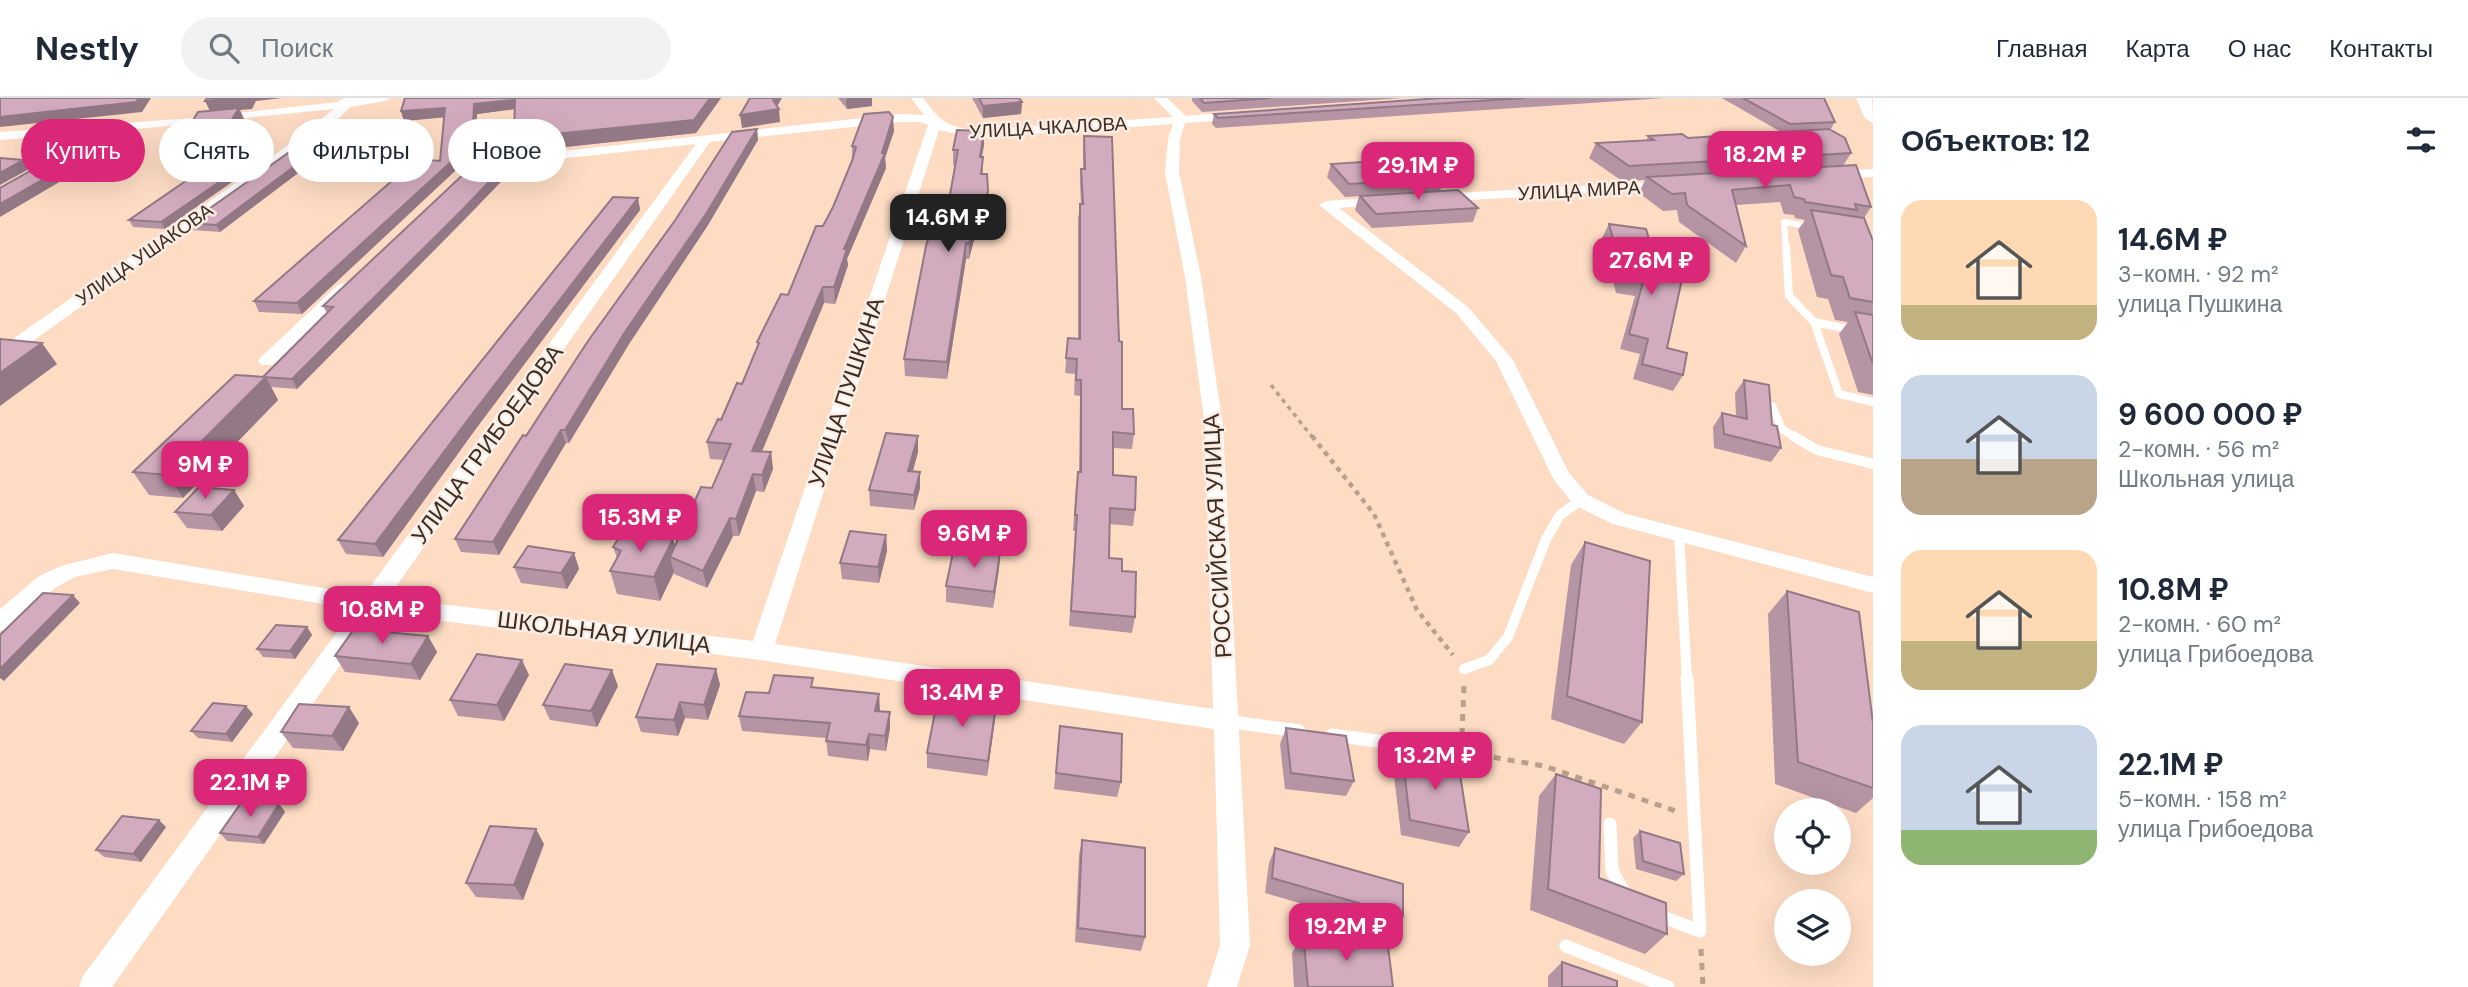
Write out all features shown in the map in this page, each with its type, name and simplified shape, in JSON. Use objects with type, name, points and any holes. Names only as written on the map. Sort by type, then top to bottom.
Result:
[{"type":"main road","points":[[1864,98],[1873,118]]},
{"type":"street","points":[[145,124],[385,98]]},
{"type":"street","points":[[917,98],[934,121]]},
{"type":"street","points":[[1160,98],[1181,118]]},
{"type":"street","name":"УЛИЦА УШАКОВА","points":[[0,356],[276,161],[331,119],[348,101]]},
{"type":"street","name":"УЛИЦА ЧКАЛОВА","points":[[566,153],[900,118],[922,118],[952,131],[975,134],[1073,129],[1249,114]]},
{"type":"street","name":"РОССИЙСКАЯ УЛИЦА","points":[[1181,118],[1174,139],[1171,172],[1193,277],[1213,427],[1235,945],[1222,987]]},
{"type":"street","name":"УЛИЦА ПУШКИНА","points":[[761,650],[934,121]]},
{"type":"street","points":[[0,136],[21,134]]},
{"type":"street","name":"УЛИЦА ГРИБОЕДОВА","points":[[94,987],[706,138]]},
{"type":"street","points":[[1818,176],[1873,173]]},
{"type":"street","points":[[0,194],[21,182]]},
{"type":"street","name":"УЛИЦА МИРА","points":[[1581,500],[1561,476],[1504,360],[1462,310],[1326,205],[1680,184]]},
{"type":"street","points":[[267,361],[355,277]]},
{"type":"street","points":[[1581,500],[1620,519],[1873,585]]},
{"type":"street","name":"ШКОЛЬНАЯ УЛИЦА","points":[[0,622],[47,582],[69,571],[113,561],[372,604],[761,650],[1225,721]]},
{"type":"lane","points":[[1822,228],[1784,222],[1789,296],[1814,322],[1839,394],[1873,402]]},
{"type":"lane","points":[[1814,322],[1873,334]]},
{"type":"lane","points":[[1772,407],[1782,429],[1817,450],[1873,464]]},
{"type":"lane","points":[[1464,669],[1489,660],[1508,637],[1546,539],[1560,515],[1581,500]]},
{"type":"lane","points":[[1610,824],[1611,871],[1619,890],[1639,907],[1700,931],[1679,534]]},
{"type":"lane","points":[[1225,721],[1461,752]]},
{"type":"lane","points":[[1566,946],[1668,987]]},
{"type":"path","points":[[1271,385],[1374,514],[1417,610],[1464,669],[1461,752],[1544,766],[1694,817]]},
{"type":"path","points":[[1700,931],[1703,987]]},
{"type":"building","points":[[0,98],[139,98],[136,102],[0,117]]},
{"type":"building","points":[[207,98],[231,98],[205,101]]},
{"type":"building","points":[[405,98],[513,98],[474,104],[473,119],[448,119],[448,165],[434,177],[434,160],[440,161],[445,108],[401,111]]},
{"type":"building","points":[[515,98],[710,98],[694,120],[566,133],[566,119],[514,119]]},
{"type":"building","points":[[750,98],[774,98],[779,109],[740,115]]},
{"type":"building","points":[[979,98],[1019,98],[1022,102],[983,106]]},
{"type":"building","points":[[1200,98],[1271,98],[1204,103]]},
{"type":"building","points":[[1441,98],[1525,98],[1218,118],[1214,114]]},
{"type":"building","points":[[1743,98],[1824,98],[1835,122],[1790,124]]},
{"type":"building","points":[[239,108],[232,119],[194,119],[198,112]]},
{"type":"building","points":[[889,112],[893,117],[882,153],[885,153],[844,249],[847,249],[834,287],[823,287],[752,451],[771,452],[762,475],[753,474],[736,519],[730,518],[703,571],[670,557],[701,487],[712,488],[731,444],[707,442],[718,419],[721,420],[737,383],[742,384],[759,343],[757,342],[781,294],[788,295],[816,226],[823,226],[833,207],[852,161],[856,147],[852,146],[864,114]]},
{"type":"building","points":[[757,129],[706,214],[625,332],[565,430],[561,430],[493,542],[455,539],[523,435],[526,436],[588,341],[676,219],[732,132]]},
{"type":"building","points":[[1829,129],[1845,138],[1851,153],[1629,166],[1596,143],[1654,140],[1648,136],[1682,134],[1688,138]]},
{"type":"building","points":[[957,130],[984,131],[980,157],[983,157],[981,174],[987,174],[988,191],[981,224],[975,224],[969,244],[966,243],[947,362],[904,359],[926,246],[938,206],[948,206],[958,150],[953,150]]},
{"type":"building","points":[[1084,136],[1112,137],[1119,341],[1122,342],[1122,409],[1133,409],[1134,434],[1113,432],[1113,475],[1136,477],[1135,510],[1110,508],[1109,558],[1122,559],[1122,571],[1136,572],[1135,617],[1071,611],[1078,472],[1081,472],[1081,380],[1076,380],[1077,359],[1066,358],[1068,338],[1080,339],[1080,204],[1083,204],[1081,169],[1085,169]]},
{"type":"building","points":[[288,153],[288,171],[274,182],[274,163]]},
{"type":"building","points":[[0,158],[21,160],[21,161],[0,173]]},
{"type":"building","points":[[1422,158],[1445,178],[1349,184],[1331,164]]},
{"type":"building","points":[[1856,165],[1871,207],[1855,204],[1857,210],[1805,202],[1804,199],[1794,197],[1790,185],[1732,190],[1746,246],[1687,205],[1685,193],[1672,194],[1647,177]]},
{"type":"building","points":[[21,176],[21,182],[39,182],[0,204],[0,188]]},
{"type":"building","points":[[184,182],[219,182],[161,222],[129,220]]},
{"type":"building","points":[[247,182],[274,182],[216,225],[189,223]]},
{"type":"building","points":[[391,182],[429,182],[297,303],[254,301]]},
{"type":"building","points":[[455,182],[489,182],[292,379],[263,377],[333,307],[323,306]]},
{"type":"building","points":[[1458,190],[1478,208],[1376,214],[1360,196]]},
{"type":"building","points":[[613,197],[638,198],[375,544],[338,540]]},
{"type":"building","points":[[1811,210],[1864,218],[1873,241],[1873,302],[1850,298],[1843,277],[1831,275]]},
{"type":"building","points":[[1609,224],[1646,229],[1657,266],[1684,270],[1667,348],[1687,353],[1683,375],[1642,364],[1648,339],[1629,334],[1643,282],[1624,278]]},
{"type":"building","points":[[1855,312],[1873,315],[1873,364]]},
{"type":"building","points":[[0,339],[42,343],[0,373]]},
{"type":"building","points":[[235,375],[266,377],[168,475],[133,472]]},
{"type":"building","points":[[1744,380],[1769,385],[1772,425],[1777,426],[1781,448],[1724,434],[1722,413],[1747,419]]},
{"type":"building","points":[[886,433],[918,436],[908,471],[920,472],[914,495],[869,490]]},
{"type":"building","points":[[199,487],[234,490],[211,515],[175,512]]},
{"type":"building","points":[[623,531],[673,539],[654,577],[610,571],[621,551],[613,547]]},
{"type":"building","points":[[850,531],[886,535],[878,567],[840,563]]},
{"type":"building","points":[[1585,542],[1650,561],[1642,722],[1567,696]]},
{"type":"building","points":[[528,546],[574,553],[561,573],[514,567]]},
{"type":"building","points":[[954,548],[1000,553],[994,592],[946,586]]},
{"type":"building","points":[[1787,591],[1859,612],[1873,723],[1873,788],[1798,762]]},
{"type":"building","points":[[43,593],[73,595],[0,669],[0,635]]},
{"type":"building","points":[[276,625],[307,627],[290,651],[257,649]]},
{"type":"building","points":[[354,629],[428,636],[411,664],[335,656]]},
{"type":"building","points":[[477,654],[522,660],[497,705],[450,700]]},
{"type":"building","points":[[565,664],[612,670],[591,711],[543,705]]},
{"type":"building","points":[[657,664],[716,669],[704,705],[680,702],[674,720],[636,717]]},
{"type":"building","points":[[774,675],[813,678],[811,687],[879,694],[875,711],[890,712],[885,736],[869,734],[866,745],[826,741],[830,723],[739,716],[746,692],[769,693]]},
{"type":"building","points":[[938,697],[996,705],[988,761],[927,753]]},
{"type":"building","points":[[213,703],[246,706],[226,734],[191,731]]},
{"type":"building","points":[[299,704],[349,707],[332,736],[281,732]]},
{"type":"building","points":[[1060,726],[1122,734],[1121,782],[1056,773]]},
{"type":"building","points":[[1286,728],[1346,736],[1354,781],[1291,773]]},
{"type":"building","points":[[1402,752],[1458,761],[1469,832],[1410,820]]},
{"type":"building","points":[[1556,774],[1601,789],[1599,878],[1666,903],[1667,934],[1548,889]]},
{"type":"building","points":[[243,800],[279,804],[258,837],[220,833]]},
{"type":"building","points":[[122,816],[159,820],[133,854],[96,850]]},
{"type":"building","points":[[490,826],[536,829],[514,885],[466,883]]},
{"type":"building","points":[[1640,831],[1680,843],[1684,874],[1643,861]]},
{"type":"building","points":[[1082,840],[1145,848],[1145,937],[1078,928]]},
{"type":"building","points":[[1275,848],[1403,884],[1403,916],[1272,878]]},
{"type":"building","points":[[1303,932],[1388,946],[1393,987],[1308,987]]},
{"type":"building","points":[[1562,962],[1617,981],[1617,987],[1562,987]]}]
